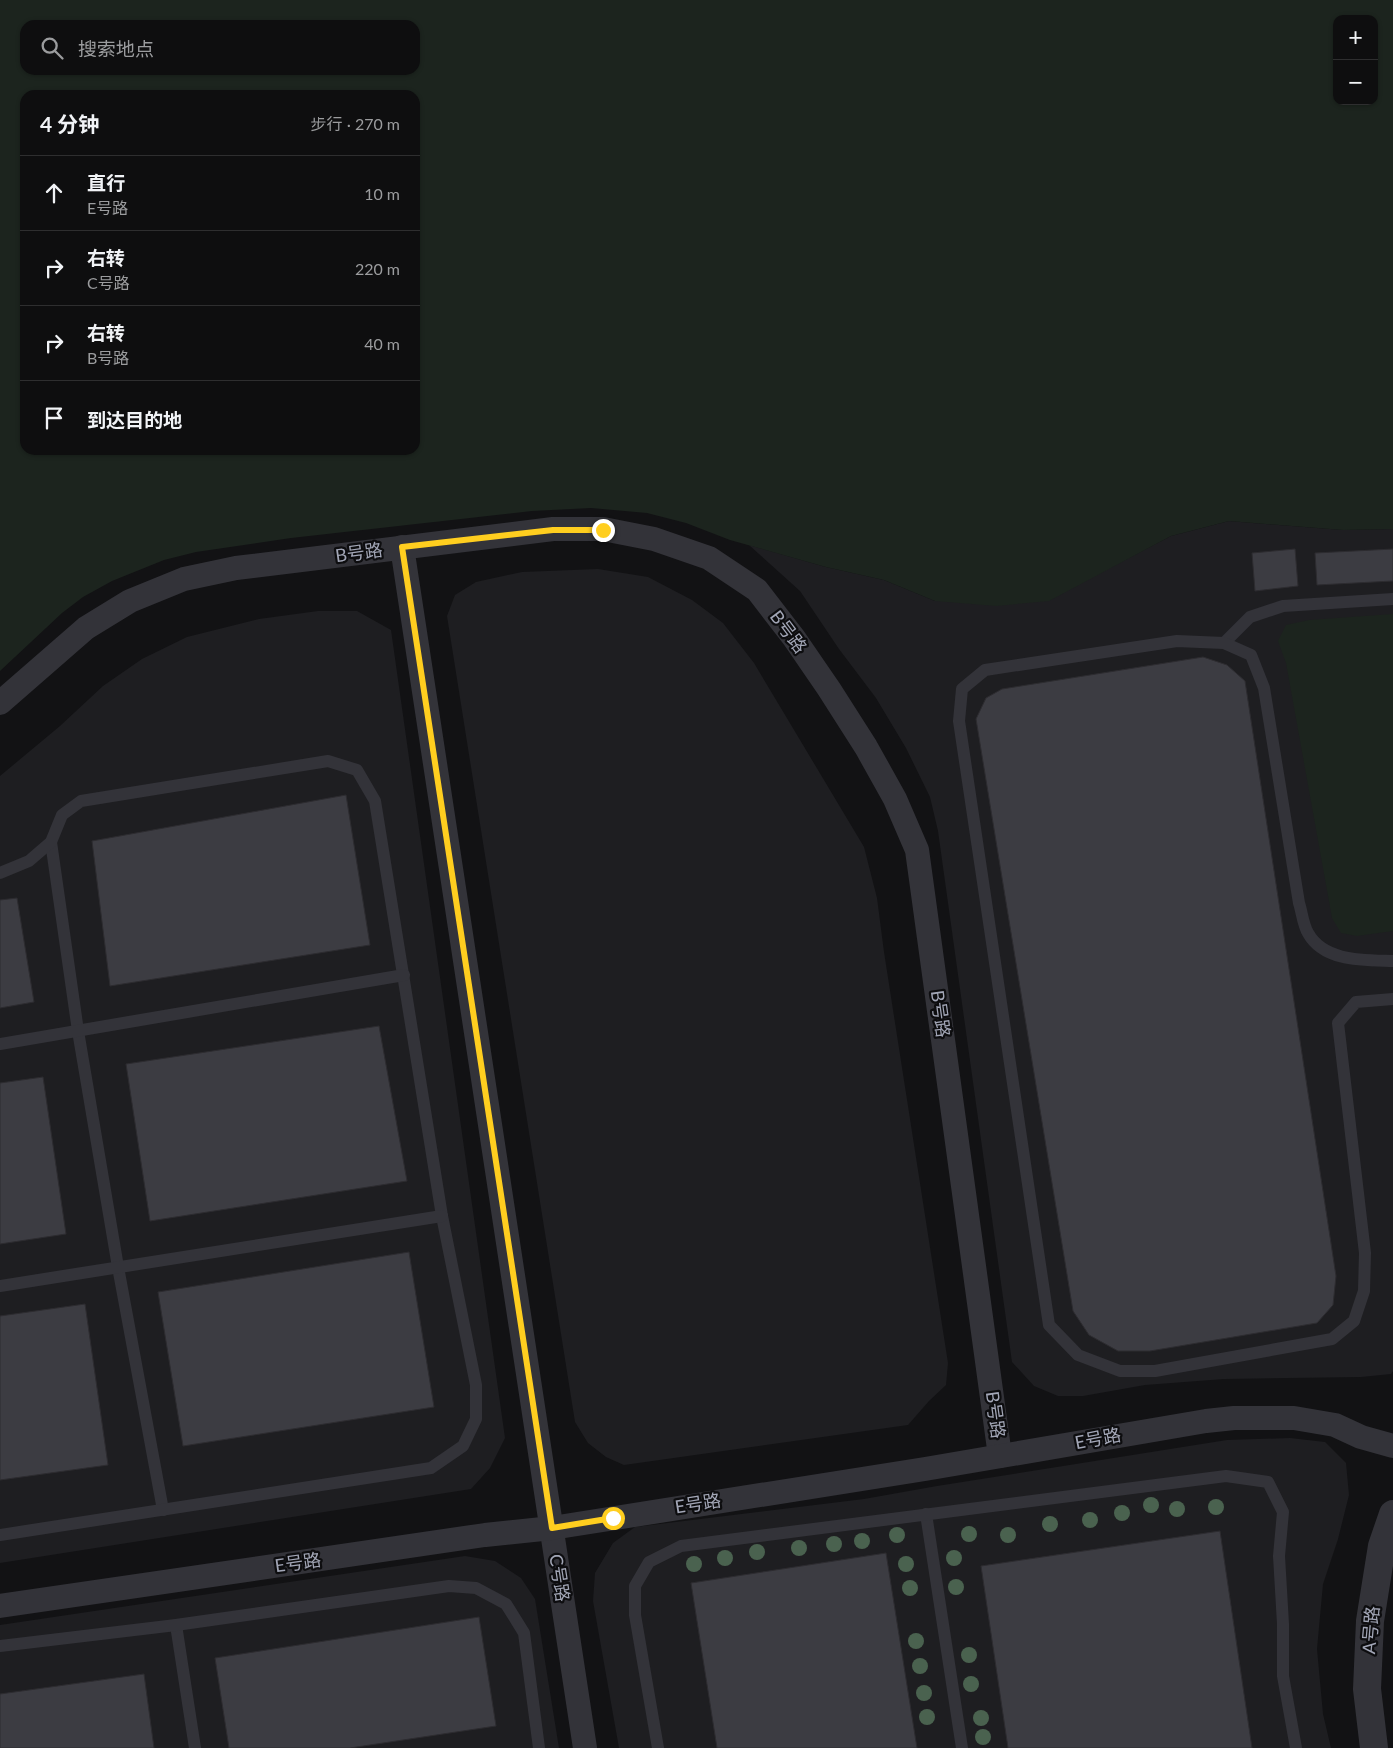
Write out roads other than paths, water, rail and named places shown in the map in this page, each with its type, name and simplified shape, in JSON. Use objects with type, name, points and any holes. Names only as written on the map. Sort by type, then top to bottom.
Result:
[{"type":"street","name":"B号路","points":[[0,703],[47,660],[86,628],[130,601],[184,579],[236,568],[553,530],[603,530],[654,539],[709,558],[757,590],[794,638],[866,747],[895,799],[917,850],[1000,1456]]},
{"type":"street","name":"C号路","points":[[402,547],[585,1748]]},
{"type":"street","name":"E号路","points":[[0,1606],[476,1537],[552,1528],[1000,1456],[1153,1429],[1234,1418],[1294,1418],[1335,1425],[1361,1437],[1393,1446]]},
{"type":"street","name":"A号路","points":[[1374,1748],[1367,1689],[1370,1621],[1382,1546],[1393,1514]]},
{"type":"lane","points":[[1224,643],[1250,617],[1284,606],[1393,599]]},
{"type":"lane","points":[[1393,961],[1360,960],[1326,952],[1308,933],[1299,903],[1264,688],[1251,655],[1224,643],[1177,641],[985,670],[962,689],[959,721],[1049,1325],[1078,1355],[1120,1371],[1155,1371],[1332,1339],[1354,1321],[1364,1291],[1365,1253],[1338,1023],[1356,1002],[1393,999]]},
{"type":"lane","points":[[0,873],[28,861],[51,842],[62,815],[81,801],[328,761],[357,770],[375,801],[442,1216],[476,1385],[476,1419],[464,1446],[431,1468],[0,1535]]},
{"type":"lane","points":[[51,842],[78,1031],[118,1267],[163,1510]]},
{"type":"lane","points":[[0,1044],[404,975]]},
{"type":"lane","points":[[0,1286],[442,1216]]},
{"type":"lane","points":[[658,1748],[635,1615],[635,1586],[648,1562],[681,1546],[1226,1476],[1268,1482],[1282,1512],[1279,1556],[1282,1676],[1296,1748]]},
{"type":"lane","points":[[926,1514],[962,1748]]},
{"type":"lane","points":[[0,1646],[176,1625],[448,1586],[476,1588],[506,1604],[524,1633],[538,1748]]},
{"type":"lane","points":[[176,1625],[195,1748]]}]
